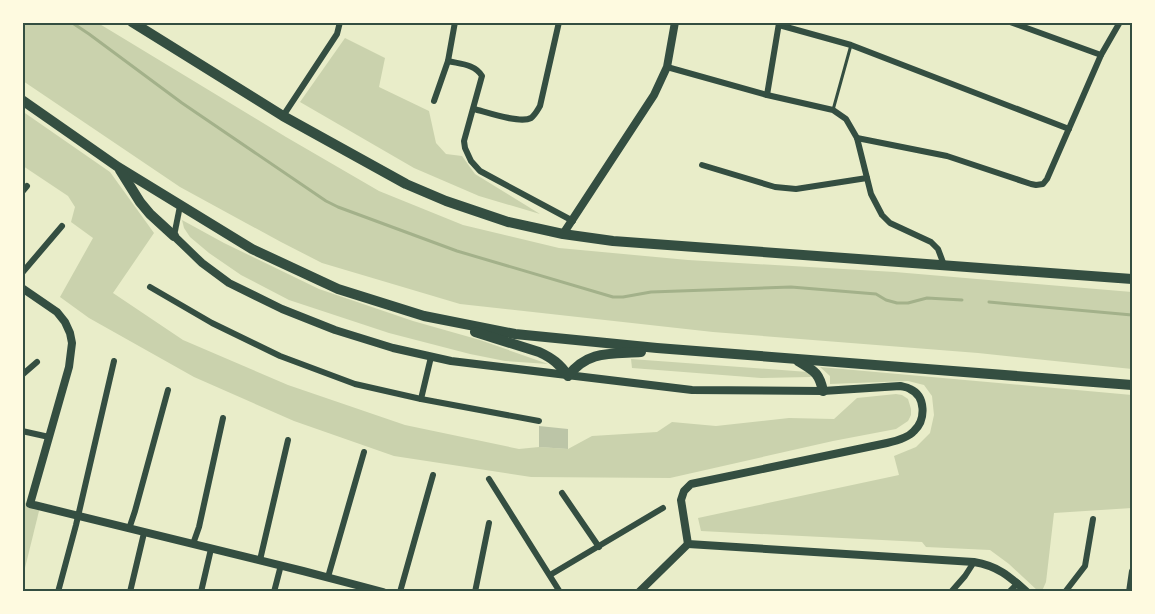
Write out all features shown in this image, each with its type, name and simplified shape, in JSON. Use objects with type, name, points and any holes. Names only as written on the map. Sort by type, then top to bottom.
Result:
[{"type":"highway","points":[[132,22],[283,116],[406,184],[477,213],[508,222],[563,234],[613,241],[1132,279]]},
{"type":"highway","points":[[22,100],[118,167],[180,206],[252,249],[338,289],[539,352],[556,361],[568,376],[582,361],[599,355],[672,349]]},
{"type":"highway","points":[[118,167],[140,202],[174,236]]},
{"type":"highway","points":[[424,316],[515,334],[672,349],[1132,385]]},
{"type":"highway","points":[[796,359],[821,378],[824,391]]},
{"type":"highway","points":[[1091,382],[1132,380]]},
{"type":"street","points":[[283,116],[338,34],[340,22]]},
{"type":"street","points":[[434,101],[448,61],[455,22]]},
{"type":"street","points":[[474,109],[523,121],[536,113],[540,106],[559,22]]},
{"type":"street","points":[[1010,22],[1101,55]]},
{"type":"street","points":[[856,138],[947,156],[1031,184],[1043,184],[1101,55],[1120,22]]},
{"type":"street","points":[[563,234],[654,95],[667,67],[673,23]]},
{"type":"street","points":[[767,95],[779,24],[851,45],[1069,129]]},
{"type":"street","points":[[448,61],[472,67],[482,76],[464,141],[471,161],[480,171],[573,222]]},
{"type":"street","points":[[667,67],[767,95],[833,110],[846,119],[856,138],[871,194],[882,215],[890,223],[931,242],[938,249],[944,265]]},
{"type":"street","points":[[702,165],[775,187],[796,189],[867,178]]},
{"type":"street","points":[[180,206],[174,236],[202,263],[229,283],[282,309],[335,330],[393,348],[451,361],[692,390],[824,391],[900,386],[912,389],[919,396],[923,405],[922,416],[915,431],[896,441],[691,484],[684,491],[681,500],[688,544]]},
{"type":"street","points":[[22,273],[62,226]]},
{"type":"street","points":[[150,287],[212,322],[280,356],[355,384],[539,421]]},
{"type":"street","points":[[22,288],[57,312],[65,322],[72,343],[69,367],[49,437],[26,503],[328,577],[357,588],[383,591]]},
{"type":"street","points":[[421,399],[431,357]]},
{"type":"street","points":[[58,591],[114,361]]},
{"type":"street","points":[[22,375],[37,362]]},
{"type":"street","points":[[129,529],[168,390]]},
{"type":"street","points":[[193,544],[223,418]]},
{"type":"street","points":[[22,431],[49,437]]},
{"type":"street","points":[[260,560],[288,440]]},
{"type":"street","points":[[328,577],[364,452]]},
{"type":"street","points":[[399,591],[433,475]]},
{"type":"street","points":[[489,479],[560,591]]},
{"type":"street","points":[[562,492],[599,547]]},
{"type":"street","points":[[550,575],[663,508]]},
{"type":"street","points":[[1065,591],[1085,566],[1093,519]]},
{"type":"street","points":[[476,591],[489,523]]},
{"type":"street","points":[[130,591],[144,533]]},
{"type":"street","points":[[639,591],[688,544],[974,562],[997,568],[1027,591]]},
{"type":"street","points":[[201,591],[211,549]]},
{"type":"street","points":[[951,591],[974,562]]},
{"type":"street","points":[[274,591],[281,565]]},
{"type":"street","points":[[1129,591],[1132,571]]},
{"type":"street","points":[[1009,591],[1018,583]]},
{"type":"lane","points":[[833,110],[851,45]]},
{"type":"green space","points":[[22,23],[98,23],[379,191],[463,225],[559,248],[688,260],[895,272],[1132,292],[1132,369],[978,353],[713,332],[460,304],[322,263],[180,187],[23,81]]},
{"type":"green space","points":[[345,38],[385,58],[379,87],[429,111],[436,143],[446,154],[462,156],[475,174],[540,214],[479,196],[414,168],[300,102]]},
{"type":"green space","points":[[22,111],[110,172],[154,233],[113,293],[183,340],[288,385],[405,425],[519,449],[539,447],[568,449],[592,436],[657,432],[672,422],[716,426],[789,418],[834,419],[857,398],[896,394],[908,399],[911,415],[908,421],[896,429],[670,478],[531,477],[394,456],[294,421],[194,377],[89,318],[60,297],[93,238],[71,222],[75,207],[68,196],[23,166]]},
{"type":"green space","points":[[182,220],[319,289],[548,364],[505,361],[470,354],[389,333],[289,300],[241,275],[209,253],[190,237]]},
{"type":"green space","points":[[631,359],[808,372],[814,375],[761,378],[632,368]]},
{"type":"green space","points":[[820,367],[1132,395],[1132,508],[1054,513],[1046,582],[1042,591],[1038,591],[990,550],[926,547],[922,542],[701,531],[698,518],[899,475],[894,456],[916,447],[930,433],[934,415],[932,396],[924,385],[908,381],[830,384],[830,376]]},
{"type":"green space","points":[[23,502],[40,507],[23,576]]},
{"type":"building","points":[[539,426],[568,429],[568,449],[539,447]]},
{"type":"waterway","points":[[71,22],[182,103],[326,201],[457,251],[613,297],[651,292],[791,287],[876,294],[897,303],[908,303],[927,298],[962,300]]},
{"type":"waterway","points":[[989,302],[1132,315]]}]
